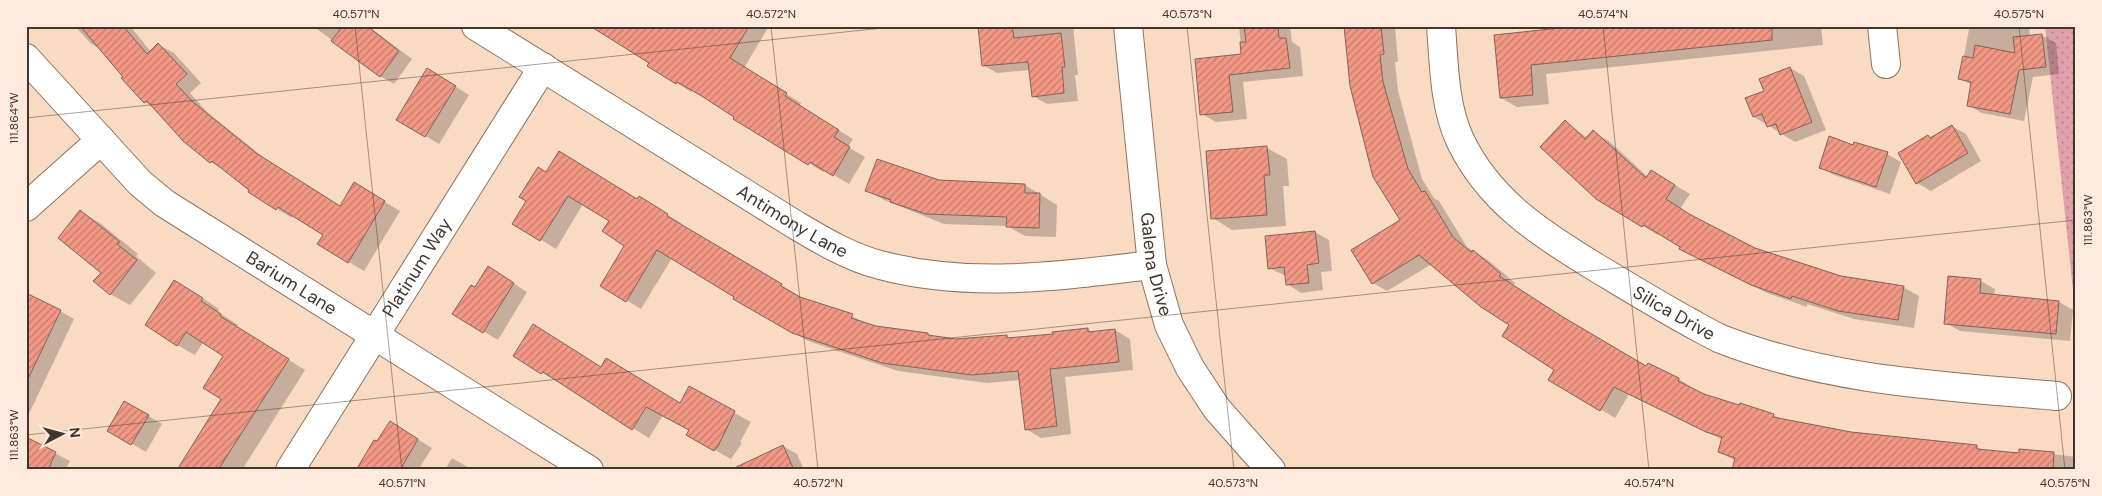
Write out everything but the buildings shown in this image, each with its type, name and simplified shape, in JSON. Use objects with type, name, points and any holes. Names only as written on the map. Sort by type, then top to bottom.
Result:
[{"type":"street","name":"Antimony Lane","points":[[476,26],[794,224],[835,247],[879,264],[928,274],[974,279],[1022,279],[1152,265]]},
{"type":"street","name":"Galena Drive","points":[[1128,26],[1152,265],[1169,325],[1190,368],[1217,409],[1271,470]]},
{"type":"street","name":"Silica Drive","points":[[1441,26],[1450,109],[1459,138],[1478,173],[1498,198],[1530,224],[1565,248],[1661,306],[1720,338],[1769,355],[1818,368],[1870,379],[2057,396]]},
{"type":"street","points":[[1882,26],[1886,64]]},
{"type":"street","name":"Barium Lane","points":[[26,58],[140,183],[164,203],[589,470]]},
{"type":"street","name":"Platinum Way","points":[[290,470],[543,66]]},
{"type":"street","points":[[26,206],[100,140]]},
{"type":"shaded area","points":[[2045,26],[2076,26],[2076,318]]}]
